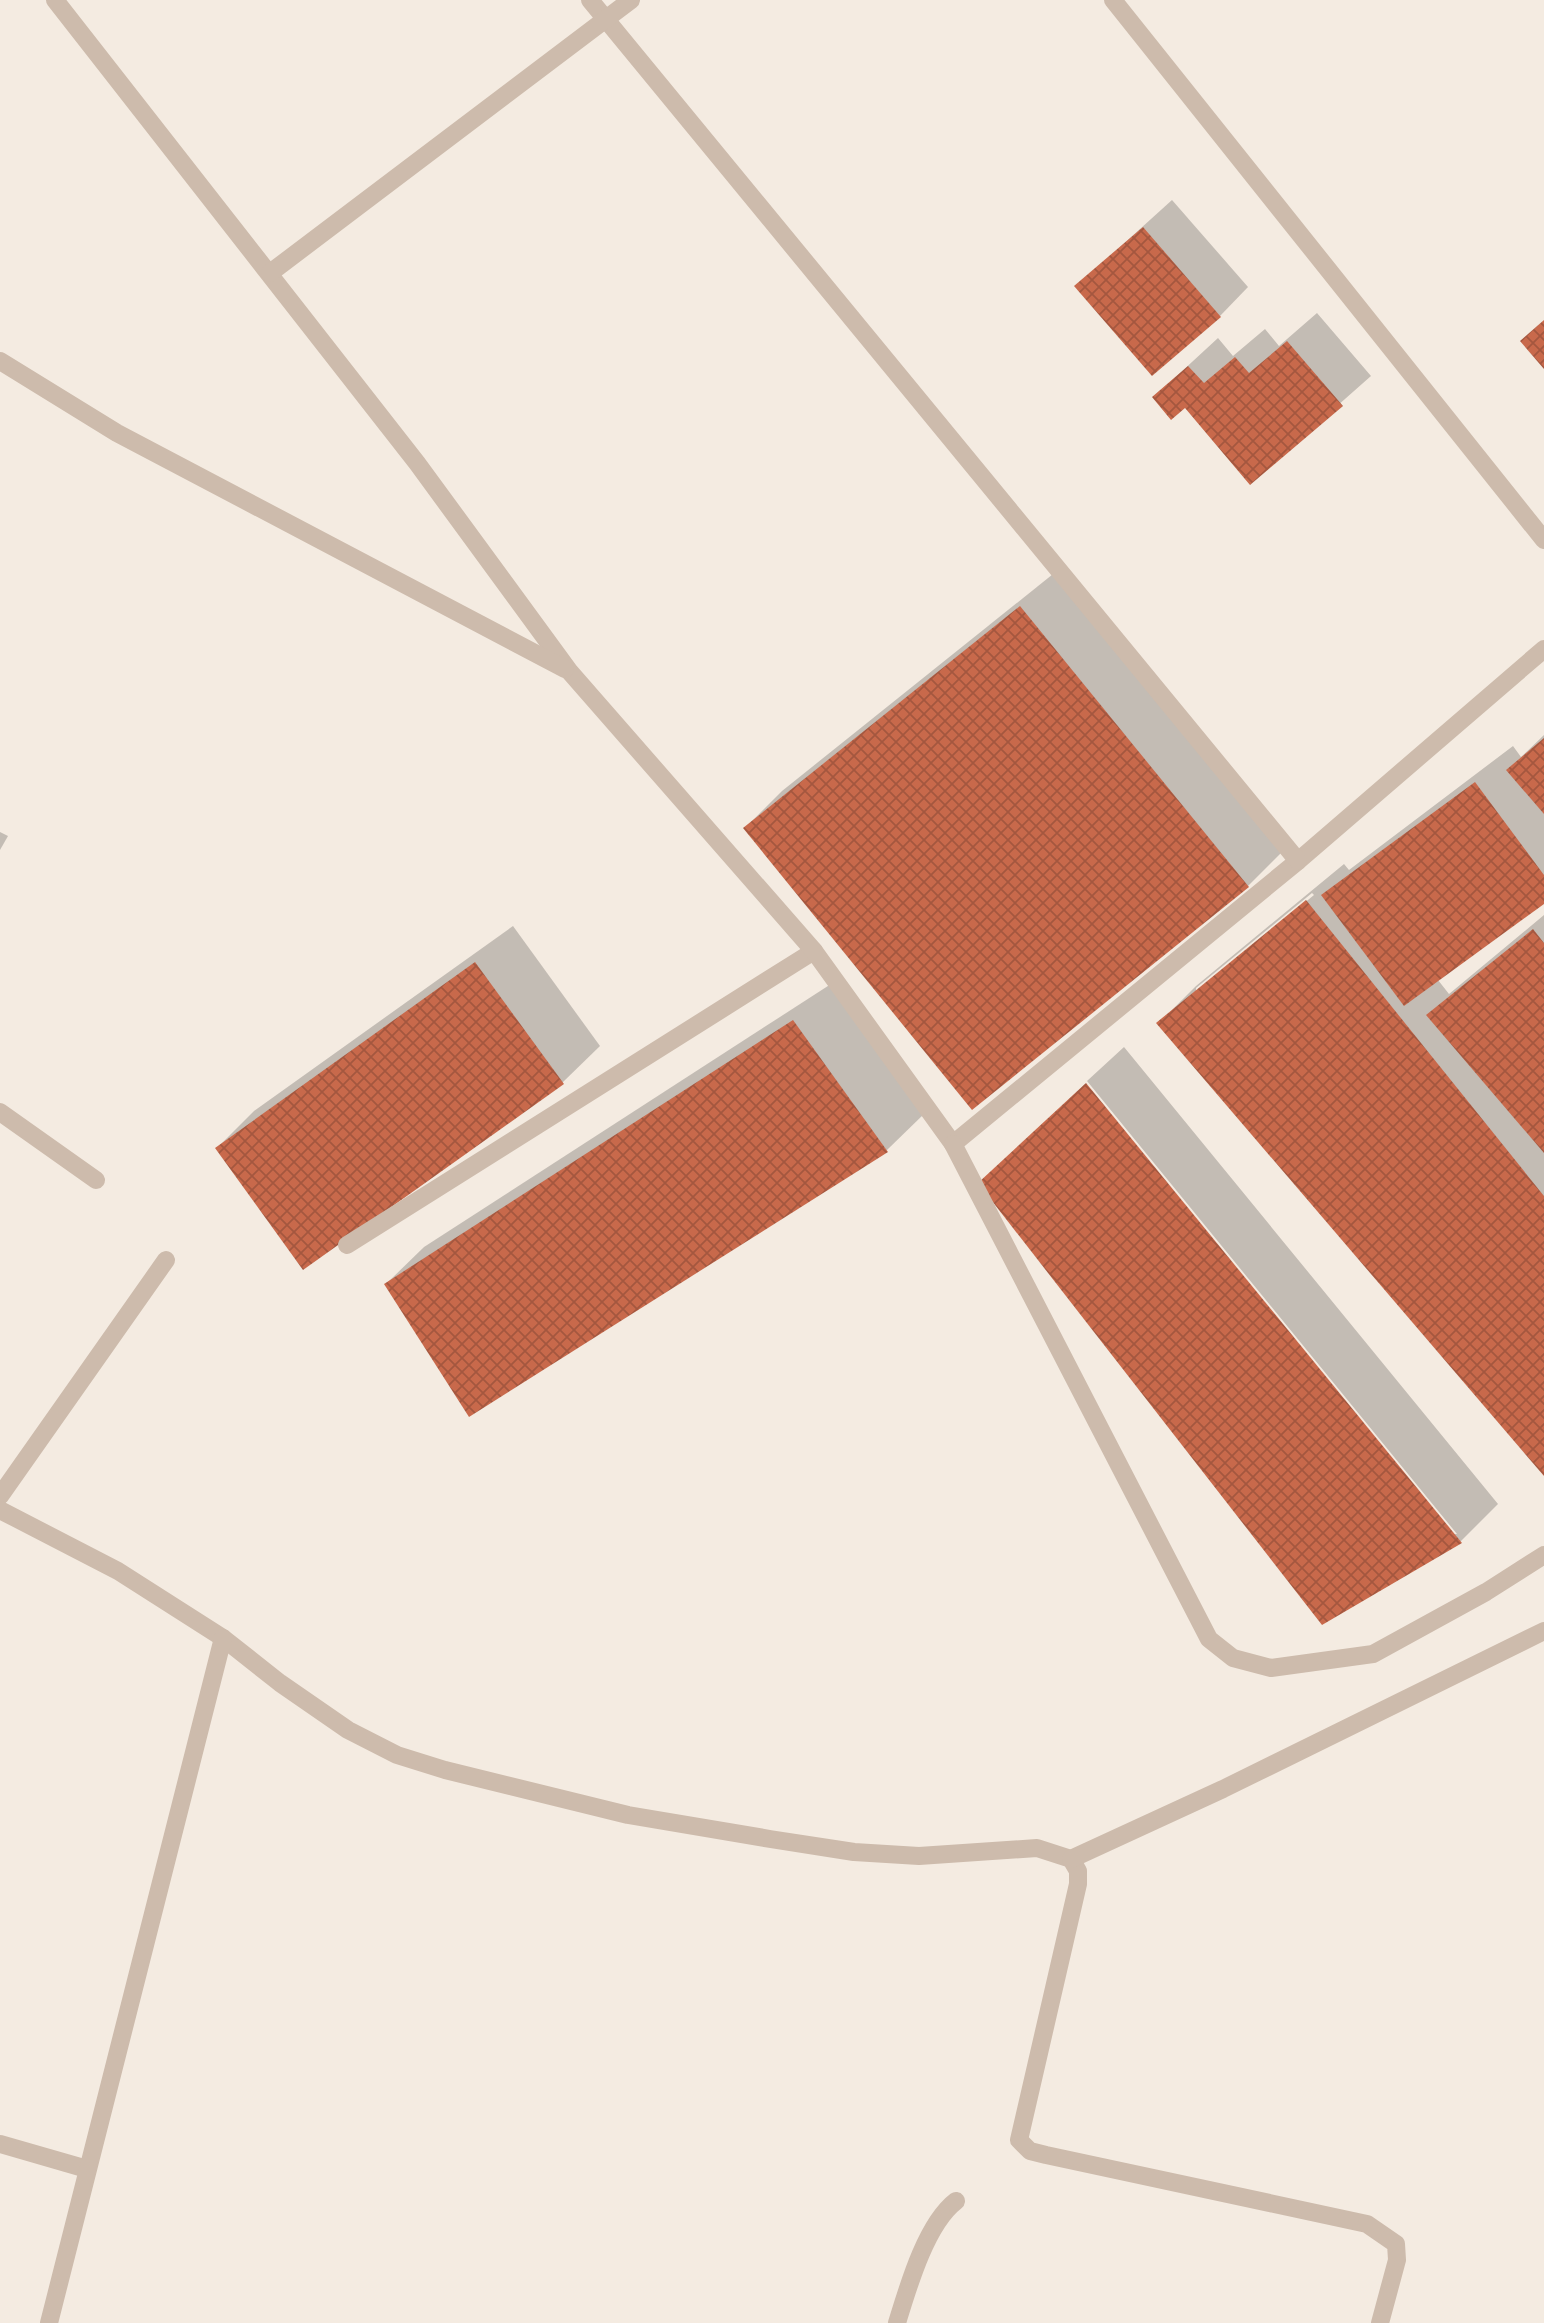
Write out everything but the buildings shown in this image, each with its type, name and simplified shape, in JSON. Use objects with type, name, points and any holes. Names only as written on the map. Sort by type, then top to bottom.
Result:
[{"type":"street","points":[[55,0],[417,463],[570,672],[814,951],[953,1144],[1209,1639],[1233,1658],[1271,1668],[1373,1654],[1486,1592],[1544,1555]]},
{"type":"street","points":[[590,0],[1298,861]]},
{"type":"street","points":[[270,273],[631,0]]},
{"type":"street","points":[[1114,0],[1544,540]]},
{"type":"street","points":[[0,361],[117,433],[570,672]]},
{"type":"street","points":[[953,1144],[1298,861],[1544,649]]},
{"type":"street","points":[[346,1245],[814,951]]},
{"type":"street","points":[[0,1112],[96,1180]]},
{"type":"street","points":[[0,1496],[166,1260]]},
{"type":"street","points":[[0,1510],[118,1571],[223,1638],[280,1683],[348,1730],[397,1755],[445,1770],[628,1815],[854,1852],[919,1856],[1037,1848],[1071,1859],[1223,1789],[1544,1631]]},
{"type":"street","points":[[49,2323],[223,1638]]},
{"type":"street","points":[[1071,1859],[1079,1884],[1019,2140],[1030,2151],[1046,2155],[1367,2224],[1396,2244],[1397,2260],[1380,2323]]},
{"type":"street","points":[[0,2144],[87,2169]]},
{"type":"street","points":[[897,2323],[933,2228],[943,2211],[956,2201]]}]
